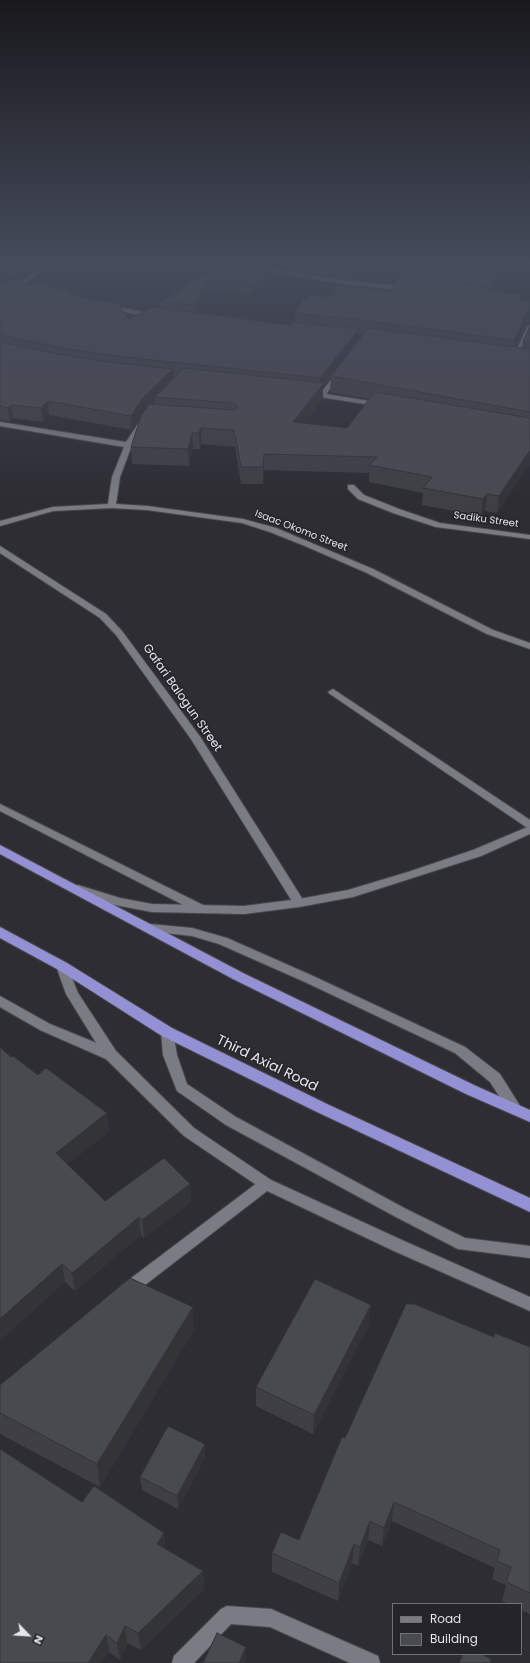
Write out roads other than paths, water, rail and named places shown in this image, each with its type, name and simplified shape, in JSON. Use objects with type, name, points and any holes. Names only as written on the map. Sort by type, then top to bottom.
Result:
[{"type":"highway","points":[[0,849],[238,976],[471,1090],[530,1116]]},
{"type":"highway","name":"Third Axial Road","points":[[0,932],[62,966],[167,1032],[322,1108],[530,1205]]},
{"type":"street","points":[[520,344],[511,359],[522,361]]},
{"type":"street","points":[[322,395],[342,370]]},
{"type":"street","points":[[298,392],[390,407]]},
{"type":"street","points":[[112,506],[116,477],[128,445],[151,417]]},
{"type":"street","points":[[0,424],[128,445]]},
{"type":"street","name":"Sadiku Street","points":[[351,487],[361,497],[396,511],[439,525],[530,537]]},
{"type":"street","name":"Isaac Okomo Street","points":[[0,524],[53,509],[112,506],[147,508],[243,521],[273,530],[370,571],[490,632],[530,646]]},
{"type":"street","name":"Gafari Balogun Street","points":[[0,549],[103,616],[119,633],[196,738],[299,903]]},
{"type":"street","points":[[333,692],[530,825]]},
{"type":"street","points":[[0,807],[201,909]]},
{"type":"street","points":[[72,887],[119,902],[152,908],[244,910],[299,903],[349,894],[477,853],[530,830]]},
{"type":"street","points":[[150,928],[192,932],[223,941],[309,979],[460,1050],[495,1078],[515,1109]]},
{"type":"street","points":[[62,966],[72,994],[111,1055],[188,1132],[266,1184],[399,1246],[530,1304]]},
{"type":"street","points":[[0,1001],[45,1027],[111,1055]]},
{"type":"street","points":[[167,1032],[170,1055],[182,1087],[231,1121],[394,1209],[463,1244],[530,1252]]},
{"type":"street","points":[[114,1300],[266,1184]]},
{"type":"street","points":[[181,1663],[227,1615],[271,1618],[371,1663]]}]
